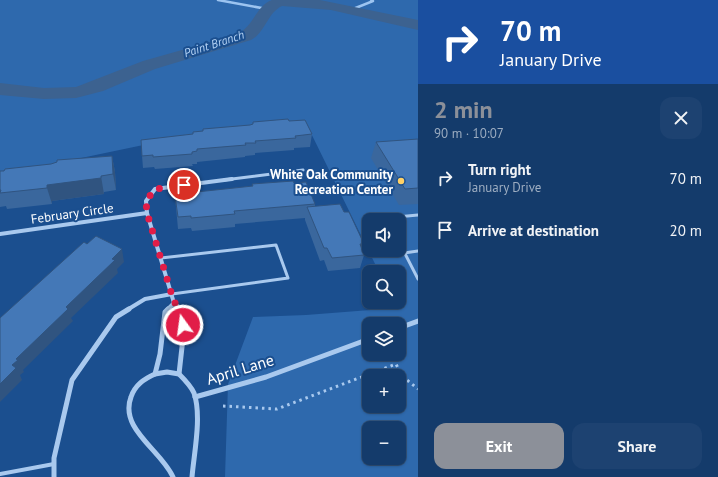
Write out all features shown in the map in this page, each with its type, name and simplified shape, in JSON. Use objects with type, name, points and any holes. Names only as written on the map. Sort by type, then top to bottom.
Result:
[{"type":"street","points":[[179,374],[183,338],[183,311],[174,302],[147,213],[146,201],[155,189],[303,170]]},
{"type":"street","name":"February Circle","points":[[0,234],[147,213]]},
{"type":"street","points":[[54,477],[54,464],[72,380],[116,317],[145,299],[172,294]]},
{"type":"street","points":[[155,374],[160,354],[165,312],[174,302]]},
{"type":"street","points":[[406,325],[418,321]]},
{"type":"street","name":"April Lane","points":[[192,477],[196,439],[195,397],[266,377],[362,342]]},
{"type":"street","points":[[173,477],[172,472],[134,428],[127,412],[128,399],[142,380],[155,374],[167,372],[179,374],[189,384],[195,397]]},
{"type":"lane","points":[[406,216],[418,215]]},
{"type":"lane","points":[[161,258],[276,245],[288,278],[172,294]]},
{"type":"lane","points":[[406,253],[418,251]]},
{"type":"lane","points":[[406,257],[418,279]]},
{"type":"lane","points":[[0,474],[54,464]]},
{"type":"path","points":[[223,406],[277,409],[396,364],[402,376],[418,389]]},
{"type":"shaded area","points":[[0,0],[418,0],[418,477],[225,477],[228,384],[253,317],[406,309],[406,265],[376,265],[372,257],[406,257],[406,213],[362,213],[362,237],[307,125],[215,130],[0,175]]},
{"type":"building","points":[[288,119],[289,121],[305,120],[312,134],[295,136],[296,138],[255,141],[256,143],[245,143],[246,145],[197,149],[197,151],[192,152],[192,154],[153,157],[153,155],[142,156],[141,140],[193,134],[193,132],[203,131],[203,129],[250,125],[253,124],[253,122]]},
{"type":"building","points":[[418,139],[418,188],[405,189],[376,142]]},
{"type":"building","points":[[112,156],[113,174],[101,176],[101,178],[47,185],[47,188],[0,193],[0,171],[4,171],[5,169],[51,164],[57,162],[57,160]]},
{"type":"building","points":[[293,181],[294,183],[306,182],[315,204],[234,211],[235,214],[191,218],[191,216],[178,217],[175,196],[187,195],[187,193],[253,186],[252,184]]},
{"type":"building","points":[[340,204],[344,212],[349,212],[362,240],[362,244],[360,244],[362,255],[332,258],[327,248],[324,248],[307,207]]},
{"type":"building","points":[[96,236],[122,249],[112,259],[115,260],[66,307],[68,309],[16,359],[18,360],[12,365],[16,368],[0,384],[0,318],[84,242],[87,244]]},
{"type":"waterway","points":[[218,0],[267,9]]},
{"type":"waterway","points":[[353,9],[373,1],[371,0]]},
{"type":"waterway","name":"Paint Branch","points":[[0,89],[54,94],[65,94],[87,90],[149,65],[211,48],[246,36],[253,31],[270,7],[281,2],[313,3],[331,6],[418,25]]},
{"type":"place","name":"White Oak Community Recreation Center","points":[[401,181]]},
{"type":"route","points":[[183,325],[183,311],[174,302],[147,213],[146,201],[155,189],[184,185]]}]
